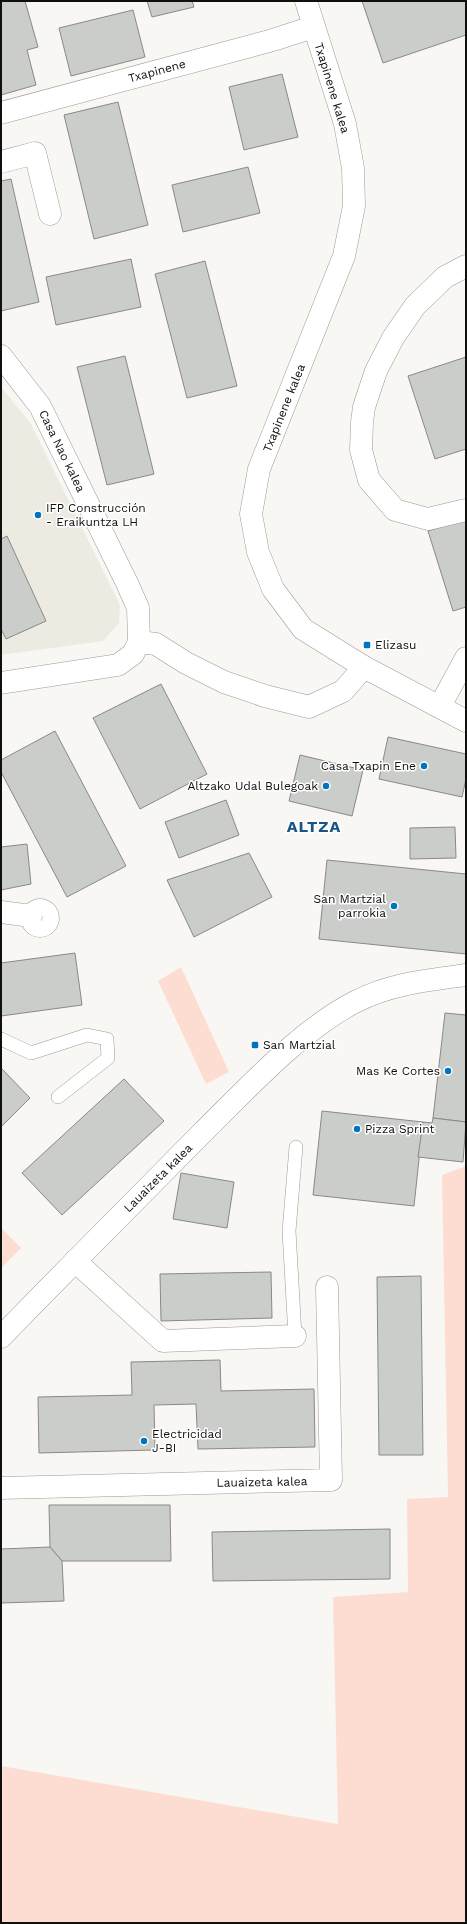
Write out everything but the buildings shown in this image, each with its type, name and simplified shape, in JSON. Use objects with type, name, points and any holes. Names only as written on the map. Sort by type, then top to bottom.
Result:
[{"type":"street","name":"Txapinene kalea","points":[[306,1],[345,124],[353,168],[354,206],[344,256],[259,469],[251,514],[258,552],[273,589],[303,628],[364,667],[466,721]]},
{"type":"street","name":"Txapinene","points":[[1,113],[273,40],[313,27]]},
{"type":"street","points":[[1,162],[36,153],[50,214]]},
{"type":"street","points":[[466,266],[446,277],[415,306],[393,338],[376,371],[364,407],[361,450],[369,480],[395,510],[428,519],[466,510]]},
{"type":"street","name":"Casa Nao kalea","points":[[1,356],[40,406],[126,583],[138,608],[139,642]]},
{"type":"street","points":[[1,683],[118,665],[133,654],[139,642],[156,644],[186,663],[224,682],[265,696],[309,707],[343,691],[364,667]]},
{"type":"street","points":[[440,706],[466,658]]},
{"type":"street","points":[[1,912],[32,916]]},
{"type":"street","name":"Lauaizeta kalea","points":[[1,1338],[75,1260],[248,1087],[289,1049],[321,1024],[355,1002],[401,984],[466,974]]},
{"type":"street","points":[[75,1260],[163,1341],[295,1336]]},
{"type":"street","name":"Lauaizeta kalea","points":[[1,1488],[331,1480],[327,1287]]},
{"type":"lane","points":[[1,1039],[31,1053],[87,1035],[107,1039],[108,1058],[58,1097]]},
{"type":"lane","points":[[295,1336],[289,1231],[296,1147]]},
{"type":"shaded area","name":"IFP Construcción - Eraikuntza LH","points":[[1,387],[31,424],[120,605],[119,623],[103,641],[1,655]]},
{"type":"shaded area","points":[[181,967],[229,1072],[206,1084],[158,981]]},
{"type":"shaded area","points":[[466,1166],[466,1923],[1,1923],[1,1766],[338,1824],[333,1597],[408,1592],[407,1499],[448,1497],[442,1175]]},
{"type":"shaded area","points":[[1,1228],[21,1248],[1,1268]]},
{"type":"place","name":"IFP Construcción - Eraikuntza LH","points":[[38,515]]},
{"type":"place","name":"Elizasu","points":[[367,645]]},
{"type":"place","name":"Casa Txapin Ene","points":[[424,766]]},
{"type":"place","name":"Altzako Udal Bulegoak","points":[[326,786]]},
{"type":"place","name":"San Martzial parrokia","points":[[394,906]]},
{"type":"place","name":"San Martzial","points":[[255,1045]]},
{"type":"place","name":"Mas Ke Cortes","points":[[448,1071]]},
{"type":"place","name":"Pizza Sprint","points":[[357,1129]]},
{"type":"place","name":"Electricidad J-BI","points":[[144,1441]]},
{"type":"district","name":"ALTZA","points":[[314,826]]}]
